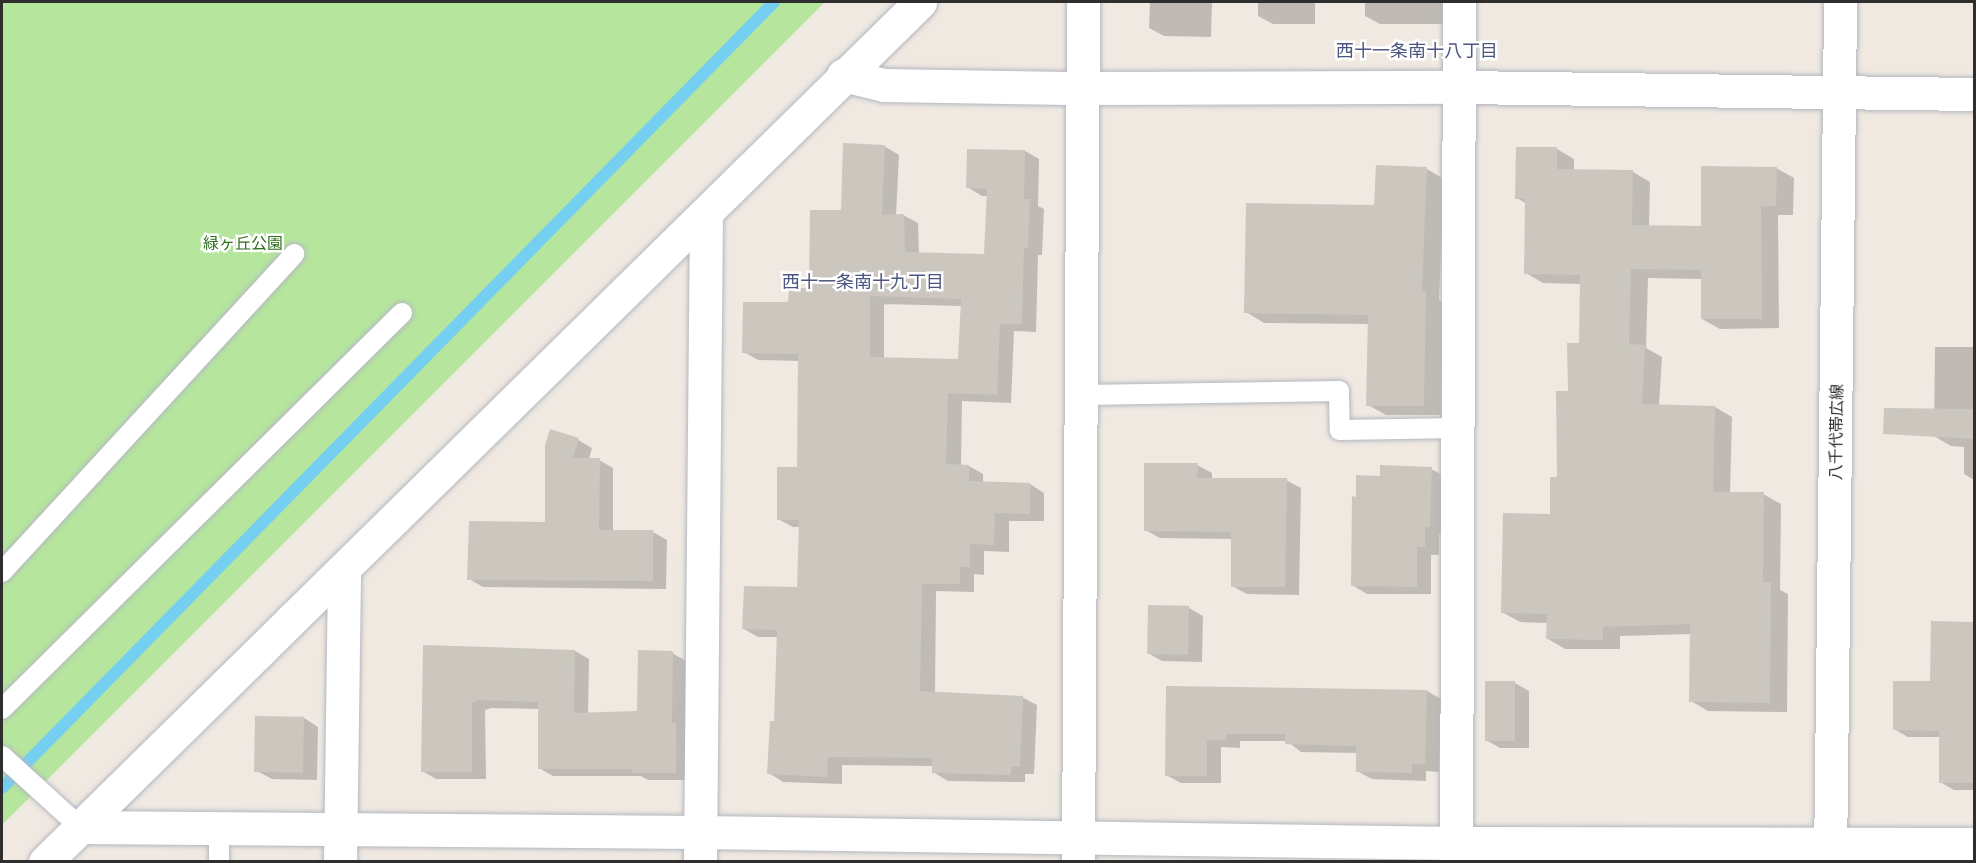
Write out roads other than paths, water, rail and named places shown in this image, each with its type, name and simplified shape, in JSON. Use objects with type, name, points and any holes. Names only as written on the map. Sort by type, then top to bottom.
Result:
[{"type":"street","points":[[45,861],[706,214],[843,75],[920,2]]},
{"type":"street","points":[[1078,850],[1083,2]]},
{"type":"street","points":[[1456,852],[1459,2]]},
{"type":"street","name":"八千代帯広線","points":[[1830,853],[1841,94],[1840,2]]},
{"type":"street","points":[[843,75],[884,85],[1084,88],[1460,87],[1841,94],[1974,94]]},
{"type":"street","points":[[700,847],[706,214]]},
{"type":"street","points":[[340,846],[344,570]]},
{"type":"street","points":[[80,827],[219,846],[1830,853],[1974,844]]},
{"type":"lane","points":[[2,572],[294,254]]},
{"type":"lane","points":[[2,709],[402,313]]},
{"type":"lane","points":[[1082,395],[1339,391],[1340,430],[1458,428]]},
{"type":"lane","points":[[2,756],[80,827]]},
{"type":"waterway","points":[[2,788],[774,2]]},
{"type":"district","name":"西十一条南十八丁目","points":[[1417,50]]},
{"type":"district","name":"西十一条南十九丁目","points":[[863,281]]},
{"type":"park label","name":"緑ヶ丘公園","points":[[243,243]]}]
